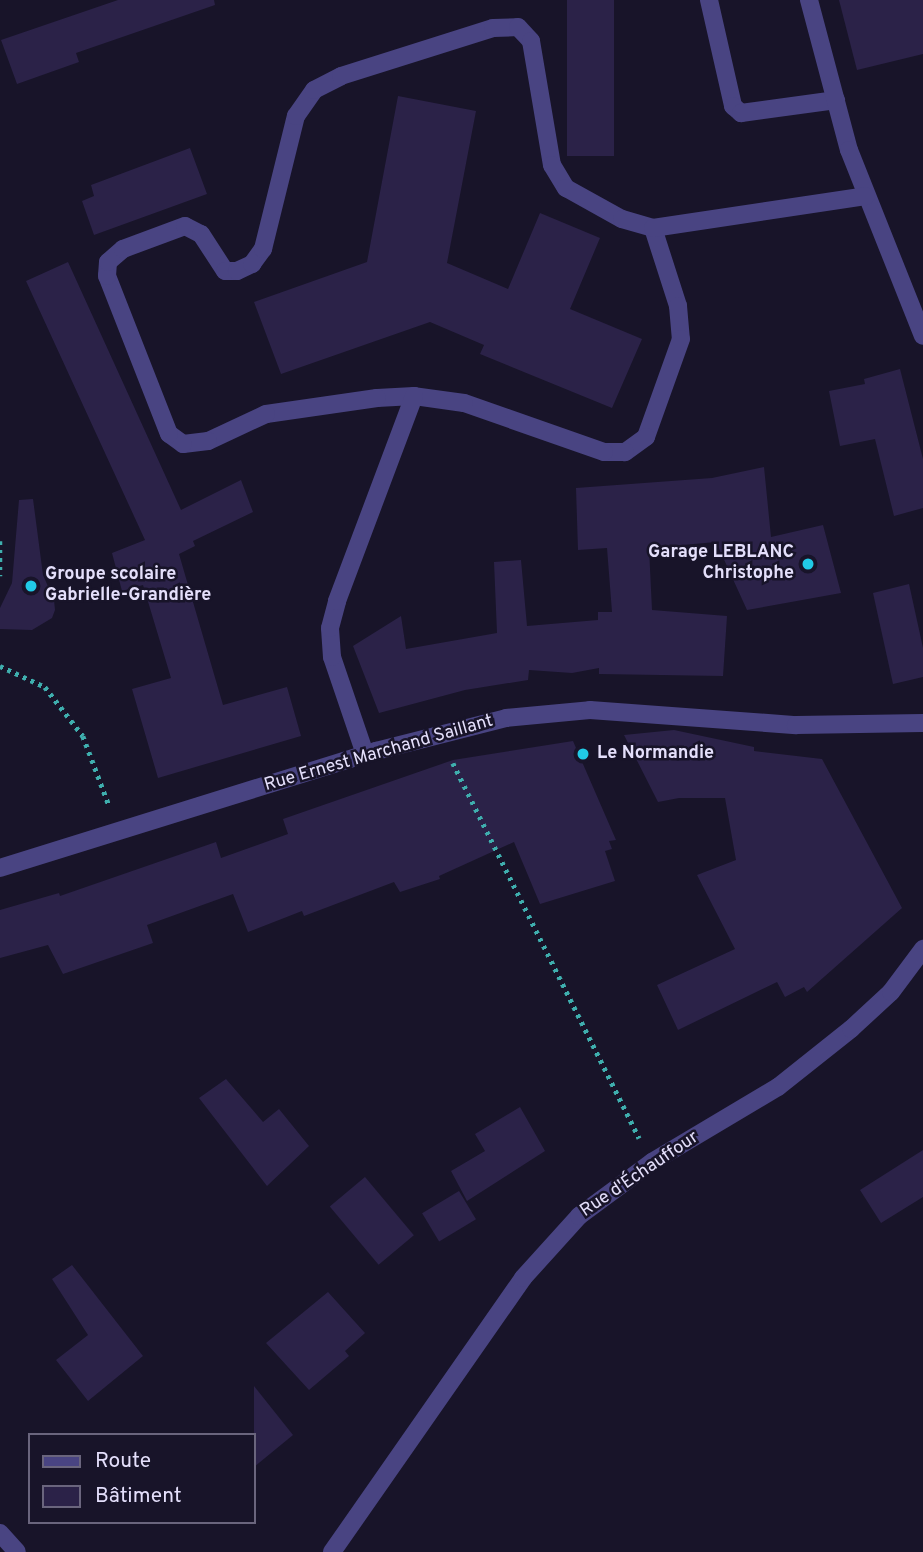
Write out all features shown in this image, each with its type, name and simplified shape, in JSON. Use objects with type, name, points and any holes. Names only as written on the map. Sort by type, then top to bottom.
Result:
[{"type":"street","points":[[709,0],[733,106],[741,113],[835,100]]},
{"type":"street","points":[[809,0],[835,100],[866,196],[923,336]]},
{"type":"street","points":[[653,228],[678,306],[681,339],[646,437],[625,452],[604,452],[464,403],[414,396],[266,414],[208,441],[183,444],[169,434],[107,276],[108,262],[123,249],[185,226],[201,234],[225,271],[237,271],[251,264],[263,249],[296,116],[314,90],[341,76],[494,28],[518,27],[531,41],[552,165],[566,188],[622,219],[653,228],[866,196]]},
{"type":"street","points":[[365,754],[332,657],[330,628],[337,601],[414,396]]},
{"type":"street","name":"Rue Ernest Marchand Saillant","points":[[0,868],[365,754],[506,718],[590,710],[796,725],[923,723]]},
{"type":"street","name":"Rue d'Échauffour","points":[[332,1552],[523,1278],[579,1216],[652,1163],[789,1079],[851,1029],[891,992],[923,949]]},
{"type":"street","points":[[0,1533],[17,1552]]},
{"type":"path","points":[[0,541],[0,576]]},
{"type":"path","points":[[0,666],[45,687],[83,736],[127,829]]},
{"type":"path","points":[[438,734],[652,1163]]},
{"type":"building","points":[[118,0],[214,0],[215,5],[76,53],[79,62],[17,84],[1,40]]},
{"type":"building","points":[[567,0],[614,0],[614,156],[567,156]]},
{"type":"building","points":[[839,0],[923,0],[923,54],[857,70]]},
{"type":"building","points":[[398,96],[476,111],[447,263],[508,289],[540,213],[600,238],[570,309],[642,339],[612,408],[480,354],[484,345],[430,322],[281,374],[254,302],[367,262]]},
{"type":"building","points":[[190,148],[207,194],[94,235],[82,201],[94,196],[91,185]]},
{"type":"building","points":[[68,262],[181,510],[241,480],[253,512],[193,541],[195,546],[179,554],[223,705],[287,687],[301,736],[158,778],[132,689],[171,678],[143,585],[122,591],[112,553],[145,540],[26,281]]},
{"type":"building","points":[[900,369],[923,459],[923,508],[894,516],[875,439],[840,446],[829,391],[865,384],[864,379]]},
{"type":"building","points":[[764,467],[771,537],[823,525],[841,593],[747,610],[716,542],[649,548],[652,610],[727,616],[723,676],[599,674],[599,668],[572,673],[529,670],[528,680],[465,690],[379,713],[353,646],[401,616],[406,649],[497,633],[494,562],[521,560],[527,626],[598,620],[598,612],[612,612],[607,548],[578,550],[576,488],[712,478]]},
{"type":"building","points":[[33,499],[43,575],[54,600],[55,610],[52,618],[32,630],[0,629],[0,608],[12,583],[19,500]]},
{"type":"building","points":[[909,584],[923,648],[923,677],[893,684],[873,593]]},
{"type":"building","points":[[674,730],[754,747],[754,751],[822,759],[902,908],[807,992],[804,987],[785,997],[777,982],[678,1030],[657,985],[735,949],[697,875],[736,860],[725,798],[679,798],[658,802],[624,735]]},
{"type":"building","points":[[573,741],[616,840],[609,841],[612,849],[605,851],[615,881],[540,904],[514,842],[439,876],[440,879],[400,892],[394,882],[304,916],[302,911],[248,932],[233,894],[147,925],[153,943],[63,974],[48,945],[0,958],[0,910],[59,893],[60,896],[216,842],[221,858],[288,834],[283,819],[453,760]]},
{"type":"building","points":[[226,1079],[263,1122],[279,1109],[309,1146],[267,1186],[199,1098]]},
{"type":"building","points":[[520,1107],[545,1151],[467,1201],[451,1171],[485,1151],[475,1134]]},
{"type":"building","points":[[923,1150],[923,1197],[881,1223],[860,1190]]},
{"type":"building","points":[[365,1177],[414,1235],[379,1265],[330,1207]]},
{"type":"building","points":[[459,1191],[476,1219],[439,1241],[422,1213]]},
{"type":"building","points":[[72,1265],[143,1356],[88,1401],[56,1360],[88,1335],[52,1279]]},
{"type":"building","points":[[328,1292],[365,1333],[345,1351],[349,1356],[309,1390],[266,1343]]},
{"type":"building","points":[[254,1386],[293,1435],[256,1465]]},
{"type":"place","name":"Garage LEBLANC Christophe","points":[[808,564]]},
{"type":"place","name":"Groupe scolaire Gabrielle-Grandière","points":[[31,586]]},
{"type":"place","name":"Le Normandie","points":[[583,754]]}]
